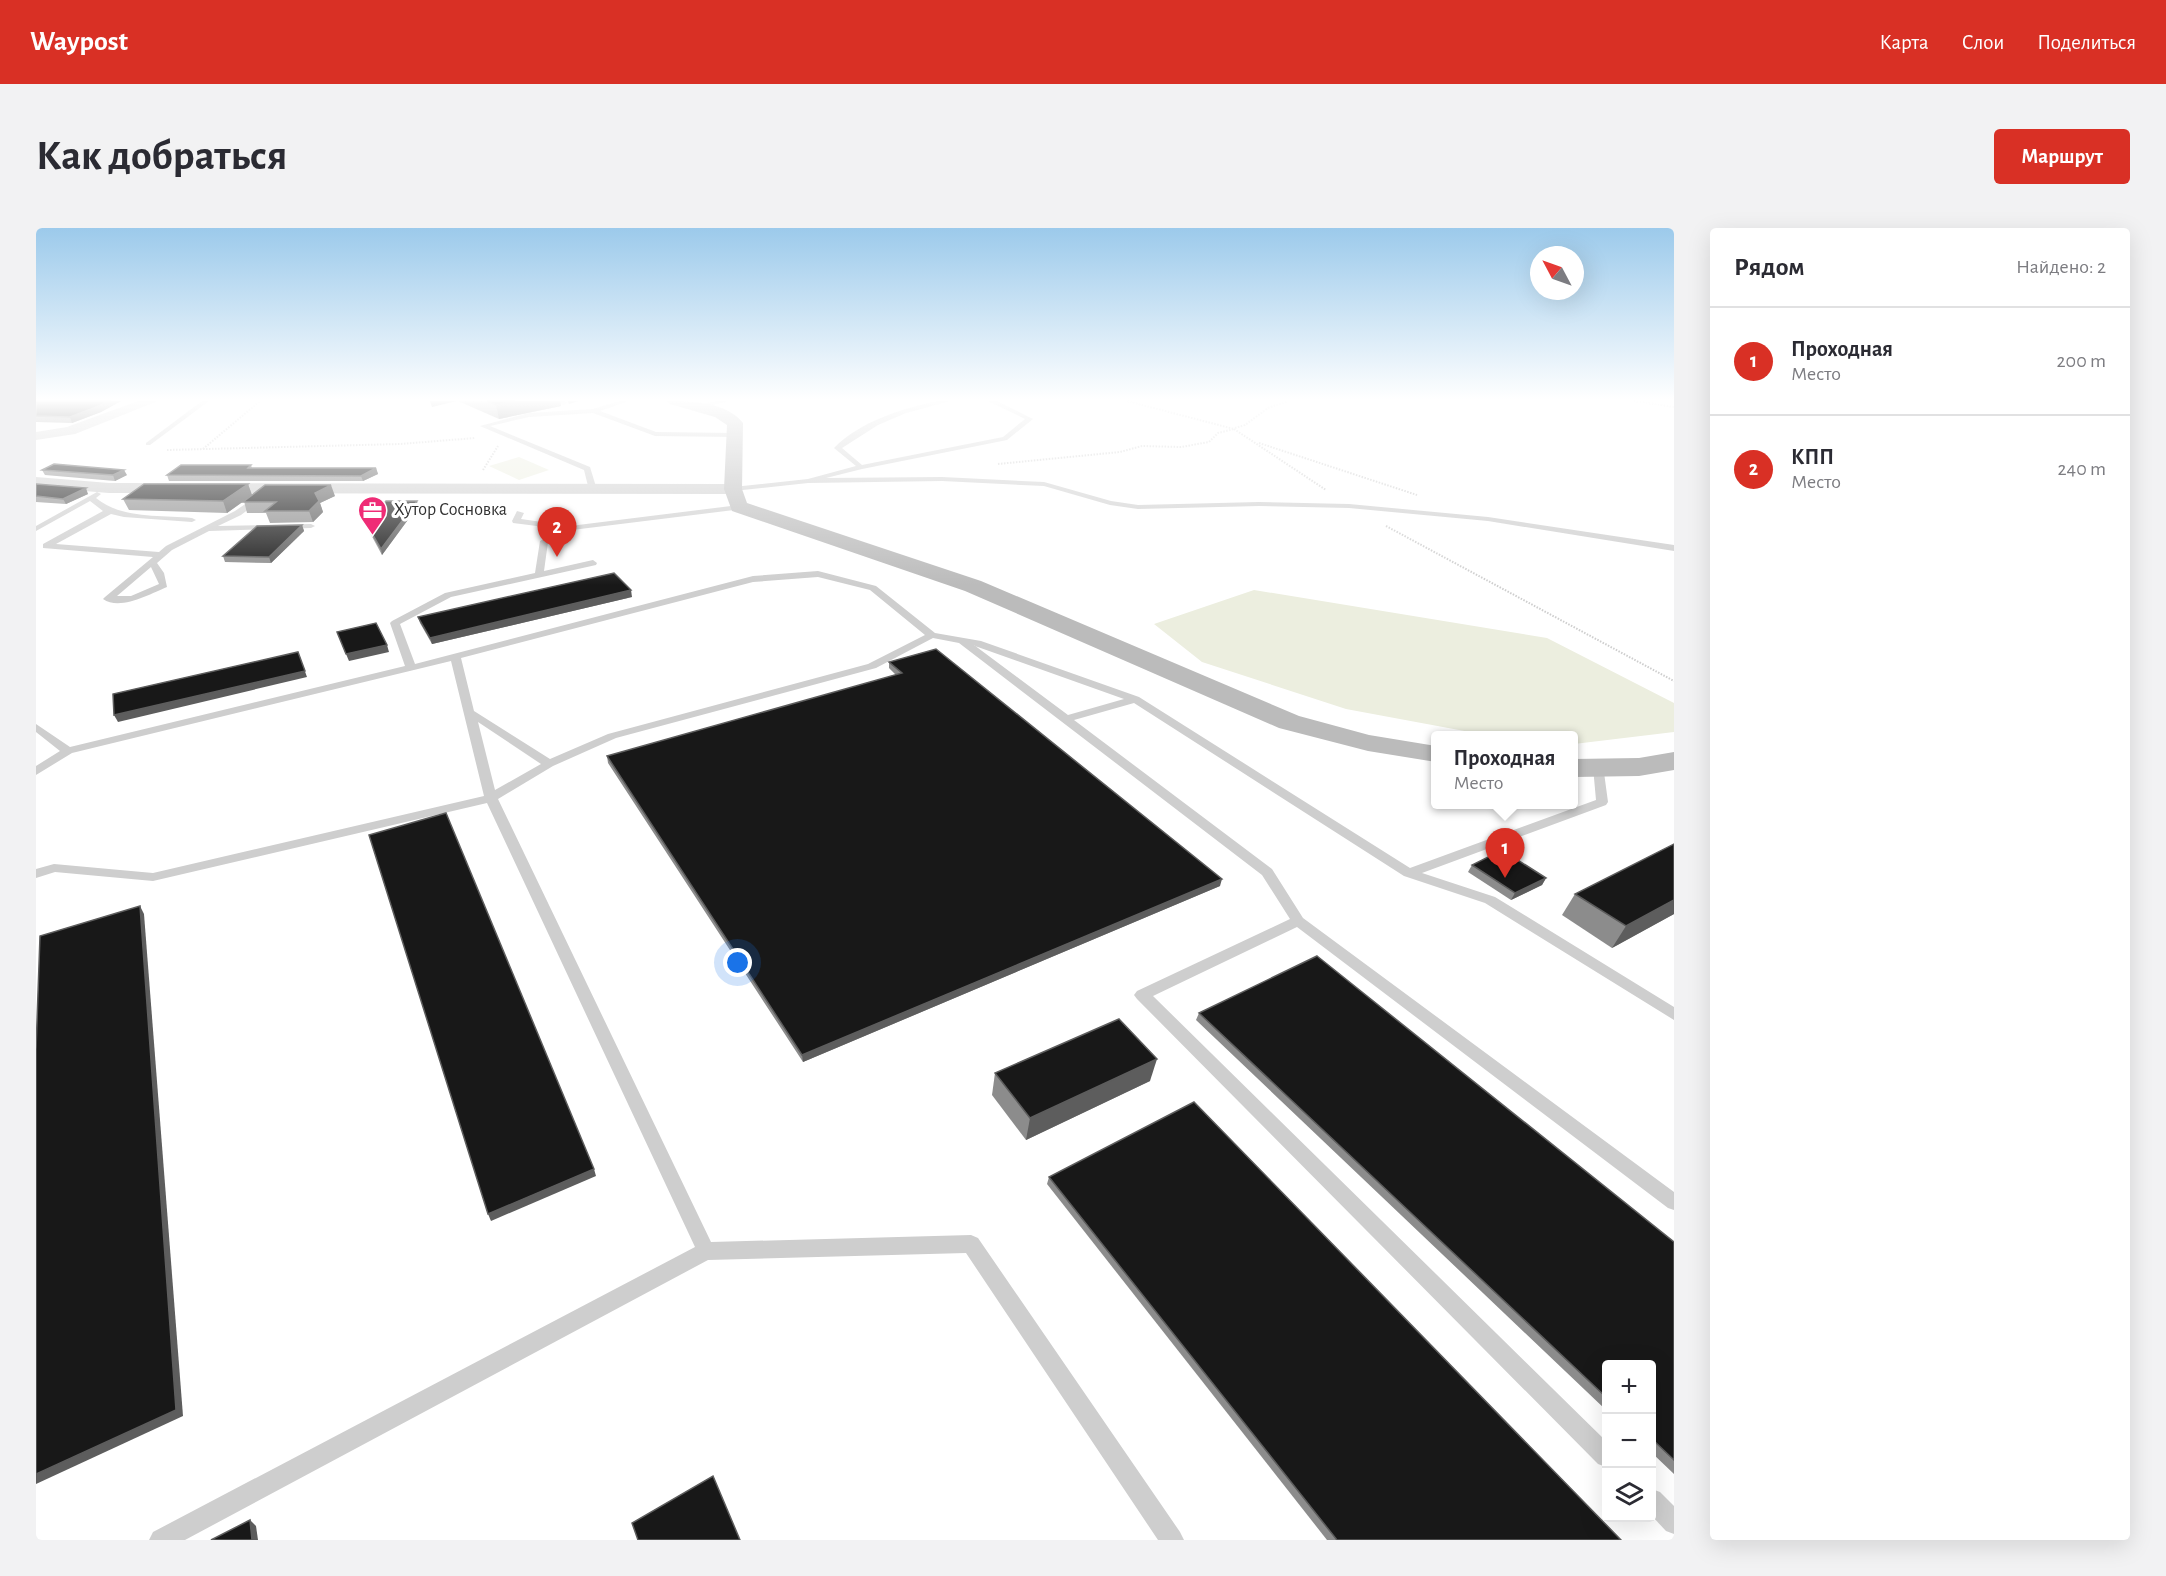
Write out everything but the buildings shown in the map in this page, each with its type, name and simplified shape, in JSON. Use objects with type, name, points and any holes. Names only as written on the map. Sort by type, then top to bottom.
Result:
[{"type":"street","points":[[735,462],[736,498]]},
{"type":"street","points":[[36,482],[109,488],[593,489],[736,498],[974,586],[1289,722],[1368,743],[1431,753]]},
{"type":"street","points":[[1587,768],[1639,767],[1674,761]]},
{"type":"lane","points":[[571,462],[587,469],[593,489]]},
{"type":"lane","points":[[855,462],[861,467]]},
{"type":"lane","points":[[539,574],[544,541],[570,528],[736,498],[886,462]]},
{"type":"lane","points":[[808,481],[942,479],[1044,484],[1110,503],[1138,507],[1259,504],[1349,506],[1488,519],[1674,548]]},
{"type":"lane","points":[[36,529],[109,488]]},
{"type":"lane","points":[[152,562],[160,573],[164,585],[132,599],[108,599],[152,562],[161,555],[169,548],[238,513],[270,489]]},
{"type":"lane","points":[[91,498],[104,509],[124,515],[192,520]]},
{"type":"lane","points":[[110,511],[46,546],[161,555]]},
{"type":"lane","points":[[520,513],[516,521],[570,528]]},
{"type":"lane","points":[[207,529],[311,526]]},
{"type":"lane","points":[[411,668],[395,623],[448,595],[593,563]]},
{"type":"lane","points":[[36,771],[68,751],[411,668],[753,579],[818,574],[873,588],[932,635],[977,643],[1135,699],[1409,873],[1490,900],[1674,1014]]},
{"type":"lane","points":[[36,874],[54,868],[153,877],[491,798],[549,764],[612,736],[872,666],[932,635]]},
{"type":"lane","points":[[961,640],[1267,872],[1298,921],[1674,1202]]},
{"type":"lane","points":[[455,655],[491,798],[706,1251]]},
{"type":"lane","points":[[1066,719],[1135,699]]},
{"type":"lane","points":[[469,712],[549,764]]},
{"type":"lane","points":[[36,727],[68,751]]},
{"type":"lane","points":[[1409,873],[1602,802],[1587,768]]},
{"type":"lane","points":[[1298,921],[1142,995],[1602,1452]]},
{"type":"lane","points":[[161,1540],[706,1251],[970,1244],[1172,1540]]},
{"type":"lane","points":[[1656,1504],[1674,1523]]},
{"type":"path","points":[[471,490],[488,462]]},
{"type":"path","points":[[998,464],[1016,462]]},
{"type":"path","points":[[1284,462],[1349,506],[1674,681]]},
{"type":"path","points":[[1318,462],[1424,497]]},
{"type":"shaded area","points":[[502,462],[531,462],[549,470],[519,480],[489,466]]},
{"type":"shaded area","points":[[1254,590],[1547,638],[1674,703],[1674,732],[1578,744],[1578,731],[1464,731],[1346,709],[1202,662],[1154,624]]},
{"type":"place","name":"Хутор Сосновка","points":[[373,536]]},
{"type":"place","name":"КПП","points":[[557,557]]},
{"type":"place","name":"Проходная","points":[[1505,878]]}]
